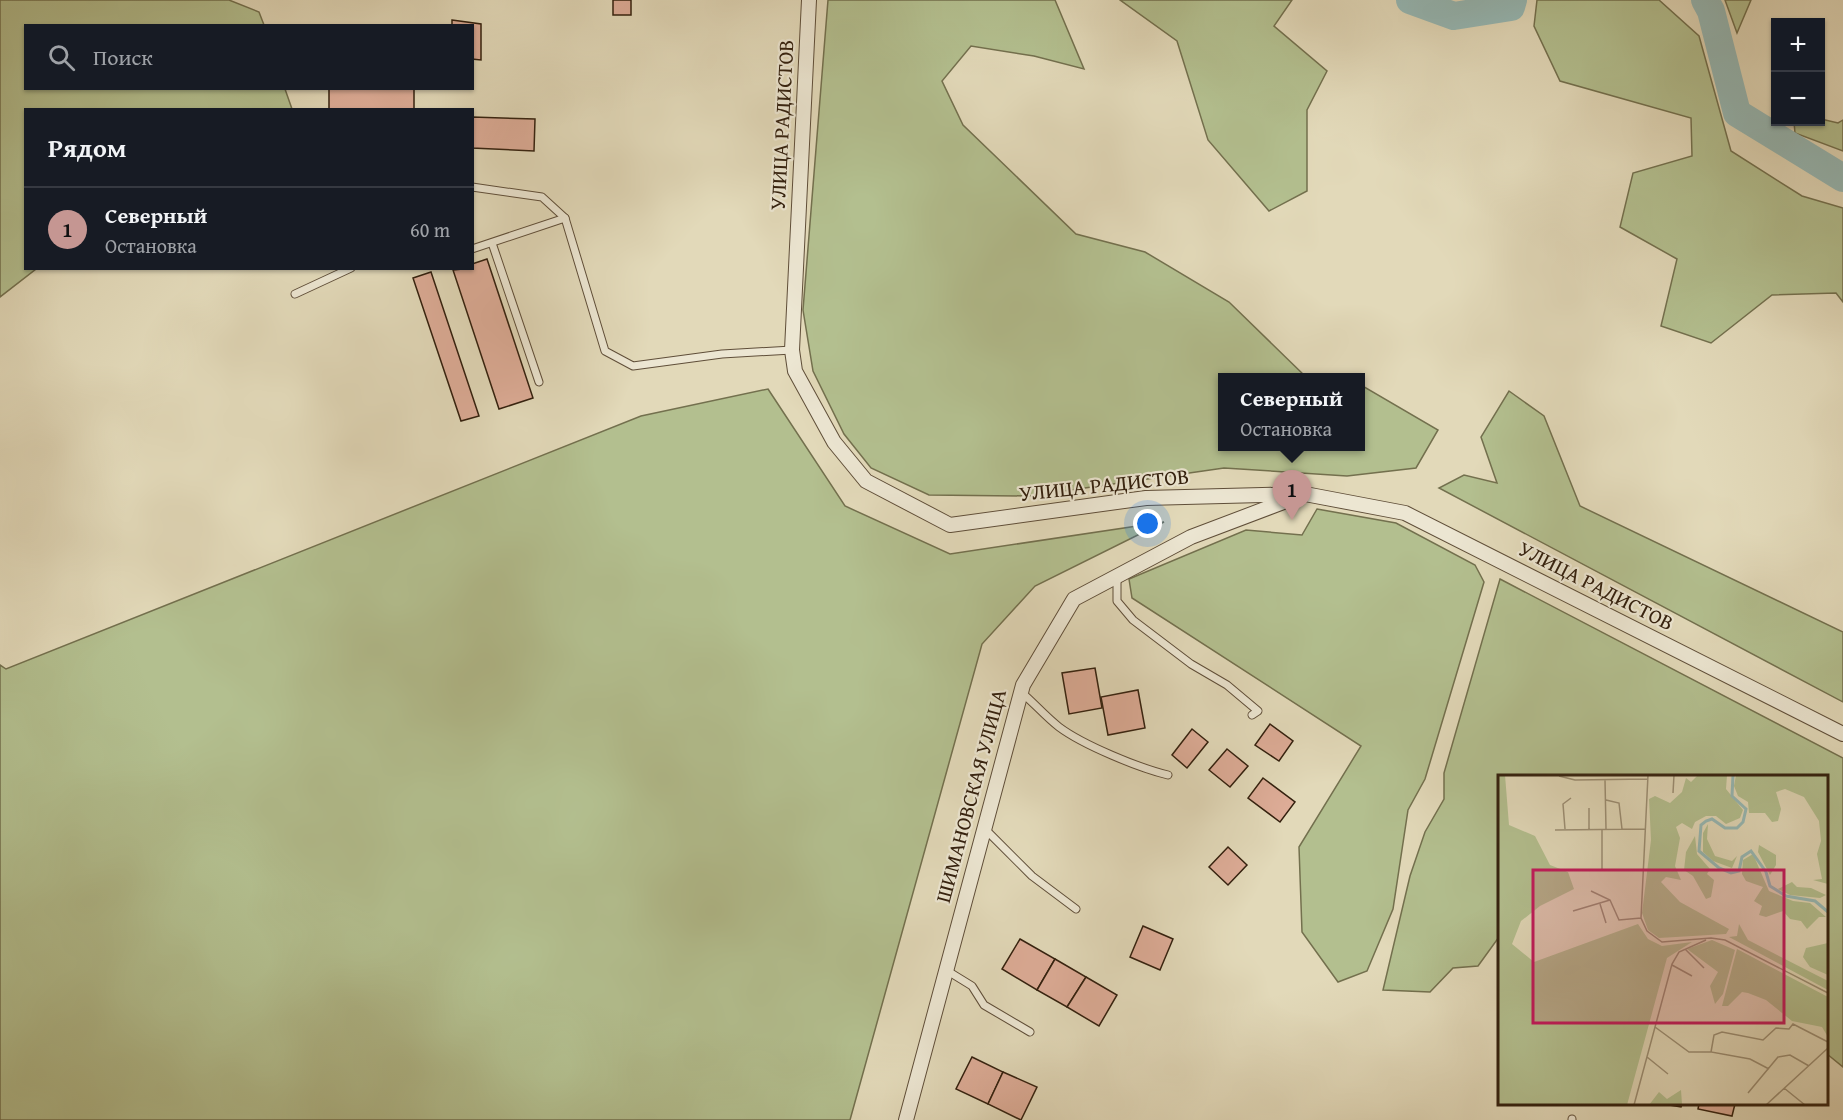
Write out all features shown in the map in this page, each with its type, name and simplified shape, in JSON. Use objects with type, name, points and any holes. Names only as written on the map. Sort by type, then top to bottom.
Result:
[{"type":"street","name":"УЛИЦА РАДИСТОВ","points":[[809,0],[792,350],[795,370],[834,442],[866,481],[950,525],[1146,498],[1305,494],[1405,513],[1843,734]]},
{"type":"street","name":"ШИМАНОВСКАЯ УЛИЦА","points":[[906,1120],[1021,692],[1074,599],[1117,574],[1191,537],[1305,494]]},
{"type":"lane","points":[[474,187],[542,197],[565,218],[604,351],[633,366],[722,354],[792,350]]},
{"type":"lane","points":[[474,248],[565,218]]},
{"type":"lane","points":[[492,243],[538,382]]},
{"type":"lane","points":[[295,294],[347,270]]},
{"type":"lane","points":[[1117,574],[1118,601],[1133,620],[1191,664],[1227,685],[1258,711],[1252,716]]},
{"type":"lane","points":[[1021,692],[1059,727],[1076,737],[1153,772],[1168,775]]},
{"type":"lane","points":[[984,828],[1032,876],[1076,909]]},
{"type":"lane","points":[[946,970],[972,986],[984,1005],[1030,1032]]},
{"type":"green space","points":[[0,0],[229,0],[259,12],[264,24],[24,24],[24,90],[285,90],[292,108],[24,108],[24,270],[35,270],[0,297]]},
{"type":"green space","points":[[828,0],[1055,0],[1084,69],[1034,56],[971,46],[942,81],[963,125],[1076,234],[1145,252],[1229,302],[1302,373],[1218,373],[1218,451],[1365,451],[1365,387],[1438,430],[1416,468],[1347,476],[1224,468],[1029,496],[929,495],[871,468],[844,434],[813,371],[803,310]]},
{"type":"green space","points":[[1120,0],[1292,0],[1274,26],[1327,71],[1307,110],[1307,191],[1269,211],[1208,140],[1177,41]]},
{"type":"green space","points":[[1537,0],[1659,0],[1699,36],[1731,151],[1802,196],[1843,208],[1843,302],[1836,293],[1772,295],[1711,343],[1661,326],[1677,259],[1620,227],[1633,173],[1692,156],[1691,118],[1560,81],[1534,26]]},
{"type":"green space","points":[[1725,0],[1751,0],[1737,33]]},
{"type":"green space","points":[[1825,120],[1838,123],[1843,120],[1843,151],[1795,133],[1794,126],[1825,126]]},
{"type":"green space","points":[[768,389],[845,506],[950,554],[1164,522],[1035,586],[982,644],[850,1120],[0,1120],[0,665],[6,669],[641,416]]},
{"type":"green space","points":[[1509,391],[1544,416],[1580,506],[1843,632],[1843,702],[1439,488],[1464,475],[1497,483],[1481,437]]},
{"type":"green space","points":[[1317,509],[1396,523],[1475,565],[1484,582],[1425,779],[1408,810],[1393,909],[1367,971],[1338,982],[1302,932],[1299,847],[1361,746],[1132,598],[1129,579],[1246,530],[1302,535]]},
{"type":"green space","points":[[1500,579],[1843,758],[1843,1067],[1828,1055],[1828,775],[1498,775],[1498,938],[1478,966],[1453,968],[1430,992],[1383,990],[1410,876],[1425,832],[1444,799],[1444,773]]},
{"type":"building","points":[[613,0],[631,0],[631,15],[613,15]]},
{"type":"building","points":[[452,20],[481,24],[481,60],[474,59],[474,24],[452,24]]},
{"type":"building","points":[[329,90],[414,90],[414,108],[329,108]]},
{"type":"building","points":[[474,117],[535,119],[534,151],[474,148]]},
{"type":"building","points":[[487,259],[533,398],[499,409],[453,270],[474,270],[474,263]]},
{"type":"building","points":[[431,272],[479,416],[461,421],[413,278]]},
{"type":"building","points":[[1095,668],[1102,708],[1069,714],[1062,673]]},
{"type":"building","points":[[1138,690],[1145,728],[1108,735],[1101,697]]},
{"type":"building","points":[[1270,724],[1293,741],[1279,761],[1255,745]]},
{"type":"building","points":[[1192,729],[1208,742],[1187,768],[1172,755]]},
{"type":"building","points":[[1227,749],[1248,766],[1230,787],[1209,770]]},
{"type":"building","points":[[1263,778],[1295,802],[1280,822],[1248,798]]},
{"type":"building","points":[[1228,847],[1247,865],[1228,885],[1209,867]]},
{"type":"building","points":[[1143,926],[1173,939],[1160,970],[1130,957]]},
{"type":"building","points":[[1020,939],[1055,959],[1037,990],[1002,969]]},
{"type":"building","points":[[1055,959],[1086,977],[1067,1007],[1037,990]]},
{"type":"building","points":[[1086,977],[1117,995],[1099,1026],[1067,1007]]},
{"type":"building","points":[[972,1057],[1003,1072],[988,1104],[956,1089]]},
{"type":"building","points":[[1003,1072],[1037,1087],[1021,1120],[988,1104]]},
{"type":"building","points":[[1699,1105],[1735,1105],[1732,1116],[1698,1109]]},
{"type":"waterway","points":[[1410,0],[1454,16],[1511,7],[1513,0]]},
{"type":"waterway","points":[[1705,0],[1711,11],[1737,113],[1843,178]]},
{"type":"place","name":"Северный","points":[[1292,520]]}]
